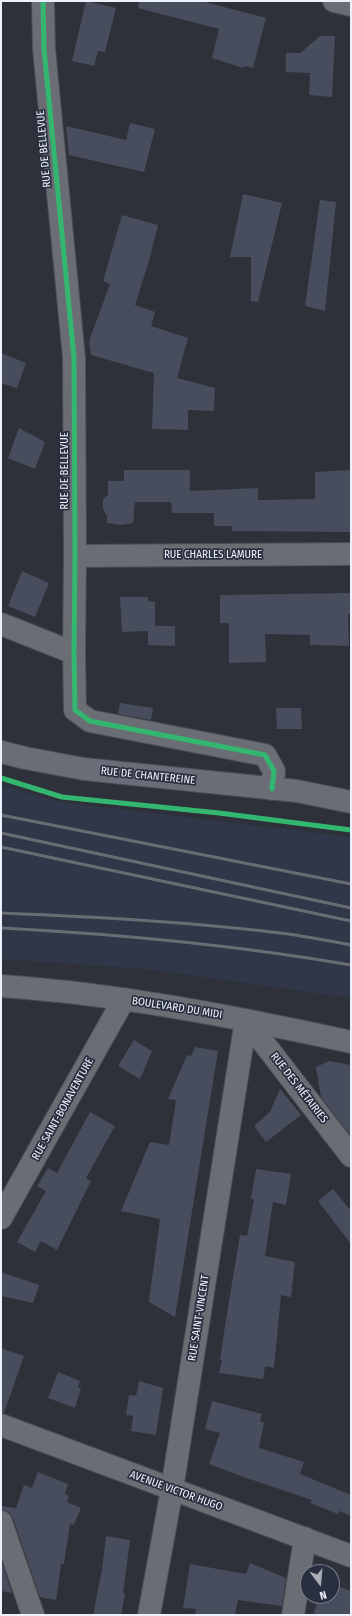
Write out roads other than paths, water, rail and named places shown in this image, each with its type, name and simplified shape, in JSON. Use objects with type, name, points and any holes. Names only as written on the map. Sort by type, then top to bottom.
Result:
[{"type":"main road","name":"RUE DE CHANTEREINE","points":[[1,752],[84,769],[272,789],[297,791],[351,791]]},
{"type":"main road","name":"RUE DE CHANTEREINE","points":[[297,791],[351,802]]},
{"type":"street","name":"RUE DE BELLEVUE","points":[[43,1],[44,49],[74,358],[76,556],[74,653],[75,710],[90,721],[265,755],[274,771],[272,789]]},
{"type":"street","points":[[334,1],[351,5]]},
{"type":"street","name":"RUE CHARLES LAMURE","points":[[76,556],[351,554]]},
{"type":"street","points":[[1,624],[74,653]]},
{"type":"street","name":"BOULEVARD DU MIDI","points":[[1,986],[124,1000],[246,1020],[351,1042]]},
{"type":"street","name":"RUE SAINT-BONAVENTURE","points":[[1,1218],[124,1000]]},
{"type":"street","name":"RUE DES MÉTAIRIES","points":[[246,1020],[351,1156]]},
{"type":"street","name":"RUE SAINT-VINCENT","points":[[149,1615],[172,1490],[246,1020]]},
{"type":"street","name":"AVENUE VICTOR HUGO","points":[[1,1425],[351,1556]]},
{"type":"street","points":[[1,1522],[33,1615]]},
{"type":"street","points":[[293,1615],[305,1538]]},
{"type":"railway","points":[[1,815],[351,884]]},
{"type":"railway","points":[[1,833],[351,908]]},
{"type":"railway","points":[[1,847],[351,921]]},
{"type":"railway","points":[[1,913],[109,918],[217,926],[288,934],[351,945]]},
{"type":"railway","points":[[1,928],[176,941],[351,965]]}]
